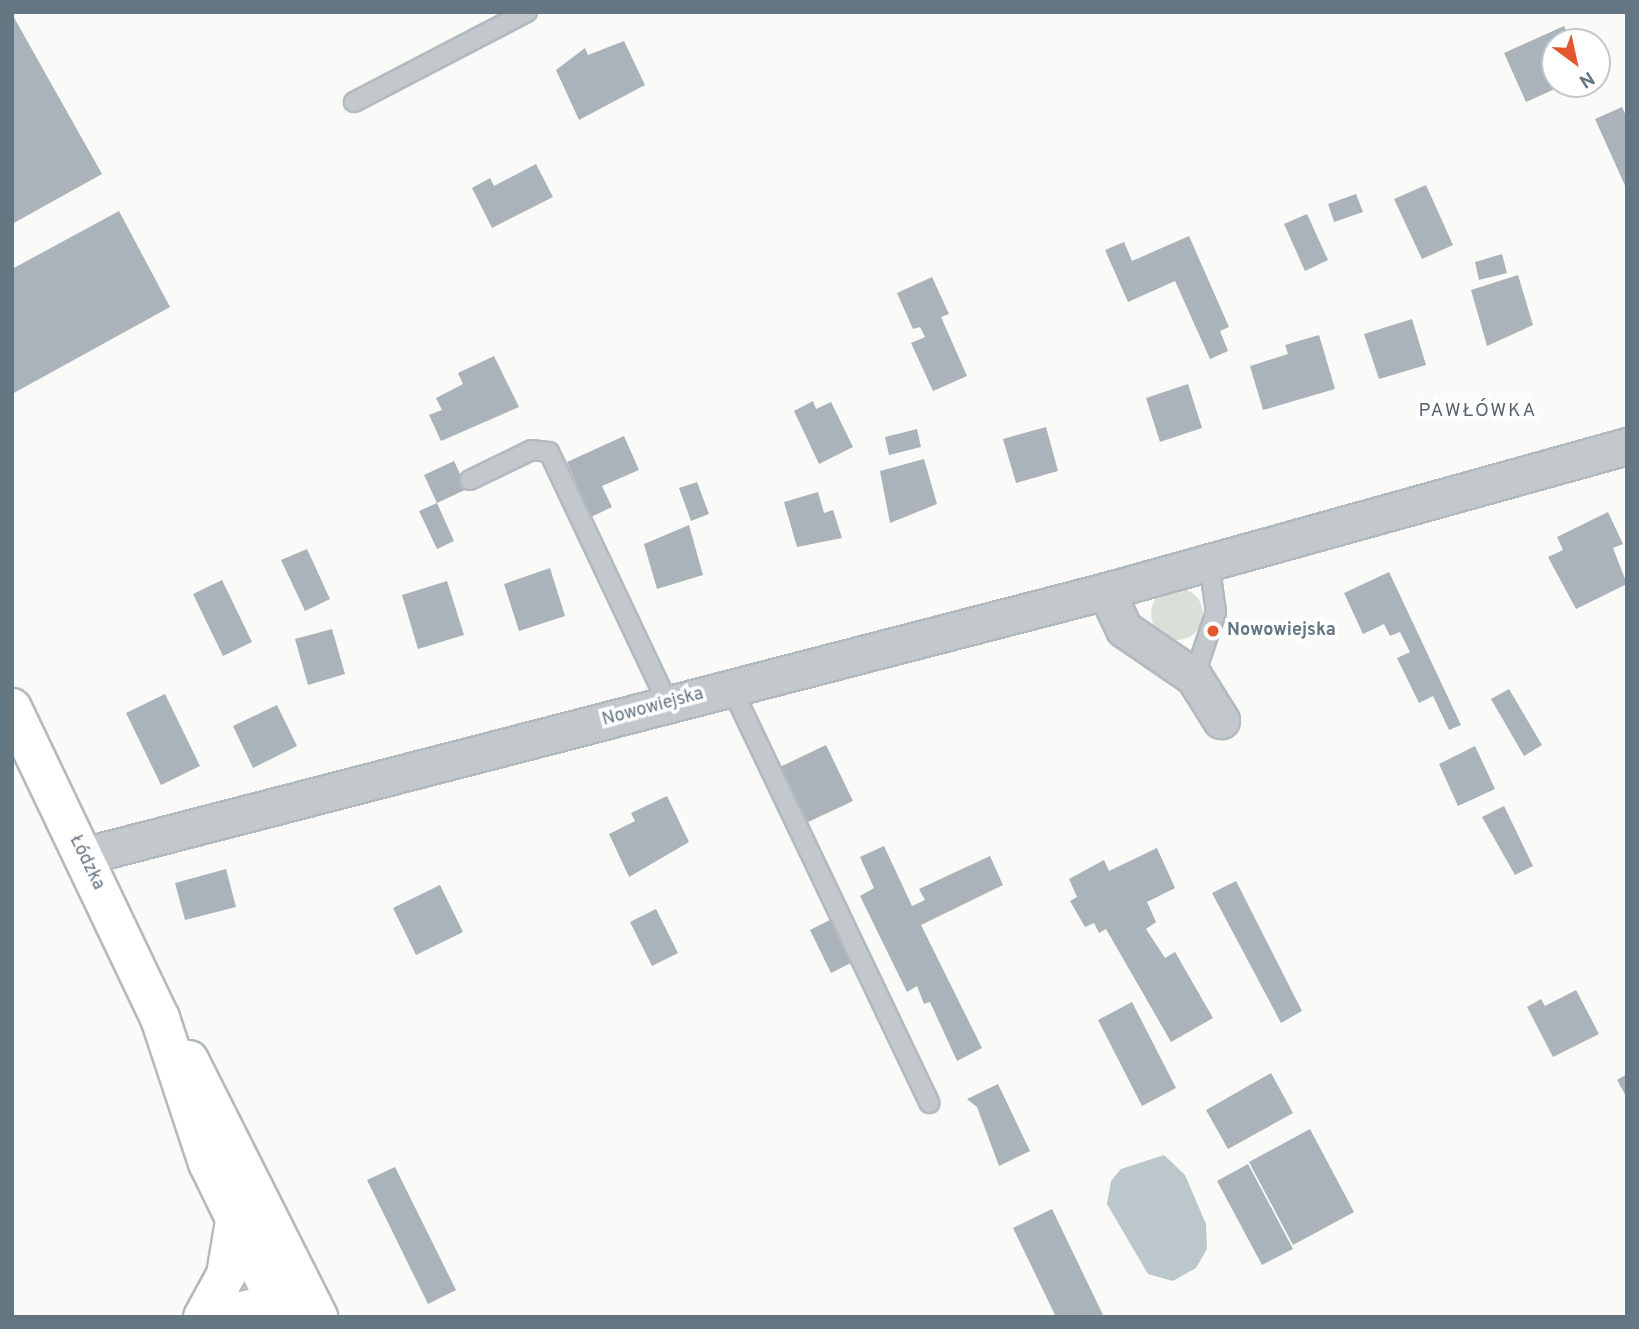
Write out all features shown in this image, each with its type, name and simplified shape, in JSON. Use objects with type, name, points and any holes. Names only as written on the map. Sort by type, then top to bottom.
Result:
[{"type":"main road","name":"Łódzka","points":[[12,708],[160,1018],[200,1140],[235,1221],[299,1312]]},
{"type":"main road","name":"Łódzka","points":[[160,1018],[211,1096],[299,1312]]},
{"type":"main road","points":[[203,1317],[226,1275],[235,1221]]},
{"type":"main road","points":[[213,1317],[299,1312]]},
{"type":"street","name":"Nowowiejska","points":[[83,856],[1106,591],[1627,446]]},
{"type":"street","points":[[1106,591],[1124,629],[1194,677],[1221,720]]},
{"type":"lane","points":[[354,102],[527,12]]},
{"type":"lane","points":[[470,480],[532,450],[549,452],[668,704]]},
{"type":"lane","points":[[1194,677],[1216,612],[1209,562]]},
{"type":"lane","points":[[731,687],[929,1103]]},
{"type":"shaded area","points":[[1177,588],[1187,590],[1195,596],[1201,604],[1201,624],[1195,632],[1187,638],[1177,640],[1167,638],[1159,632],[1153,624],[1151,614],[1153,604],[1159,596],[1167,590]]},
{"type":"shaded area","points":[[1164,1155],[1185,1175],[1206,1224],[1207,1249],[1196,1268],[1173,1281],[1148,1274],[1107,1204],[1111,1181],[1121,1169]]},
{"type":"building","points":[[12,14],[102,174],[12,224]]},
{"type":"building","points":[[1541,36],[1541,95],[1526,102],[1504,53]]},
{"type":"building","points":[[624,41],[645,85],[579,120],[556,70],[585,48],[588,55]]},
{"type":"building","points":[[1622,107],[1627,118],[1627,190],[1595,119]]},
{"type":"building","points":[[536,164],[553,197],[492,228],[472,188],[490,178],[494,186]]},
{"type":"building","points":[[1426,185],[1453,245],[1422,259],[1394,199]]},
{"type":"building","points":[[1356,194],[1363,212],[1334,222],[1328,204]]},
{"type":"building","points":[[119,211],[170,307],[12,394],[12,269]]},
{"type":"building","points":[[1307,214],[1328,260],[1305,271],[1284,224]]},
{"type":"building","points":[[1189,236],[1229,327],[1220,331],[1228,351],[1210,359],[1175,281],[1128,302],[1105,250],[1124,242],[1132,261]]},
{"type":"building","points":[[1502,254],[1507,273],[1479,280],[1475,262]]},
{"type":"building","points":[[1518,275],[1533,325],[1487,346],[1471,290]]},
{"type":"building","points":[[932,277],[949,314],[941,317],[967,376],[933,391],[911,343],[925,337],[920,327],[913,329],[897,293]]},
{"type":"building","points":[[1412,319],[1426,365],[1379,379],[1364,334]]},
{"type":"building","points":[[1319,335],[1335,389],[1263,410],[1250,366],[1288,354],[1285,345]]},
{"type":"building","points":[[494,356],[519,407],[441,441],[429,415],[442,410],[436,398],[463,384],[458,373]]},
{"type":"building","points":[[1188,384],[1202,428],[1160,442],[1146,398]]},
{"type":"building","points":[[813,401],[816,409],[831,402],[853,447],[819,464],[794,411]]},
{"type":"building","points":[[1046,427],[1058,471],[1016,483],[1003,439]]},
{"type":"building","points":[[917,429],[921,447],[889,455],[885,437]]},
{"type":"building","points":[[624,436],[639,470],[602,486],[612,507],[591,517],[567,462]]},
{"type":"building","points":[[924,459],[937,504],[890,523],[880,471]]},
{"type":"building","points":[[454,461],[467,489],[437,503],[424,475]]},
{"type":"building","points":[[697,482],[709,514],[691,521],[679,488]]},
{"type":"building","points":[[818,492],[824,513],[833,510],[842,538],[797,547],[784,502]]},
{"type":"building","points":[[437,503],[454,541],[437,549],[419,511]]},
{"type":"building","points":[[1608,512],[1623,544],[1613,548],[1627,584],[1576,609],[1548,557],[1563,550],[1557,537]]},
{"type":"building","points":[[689,525],[703,575],[657,589],[644,544]]},
{"type":"building","points":[[307,549],[330,599],[305,611],[281,560]]},
{"type":"building","points":[[550,568],[565,616],[519,631],[504,584]]},
{"type":"building","points":[[1389,572],[1461,725],[1449,730],[1433,696],[1419,703],[1397,658],[1410,652],[1400,632],[1390,636],[1384,624],[1363,634],[1344,593]]},
{"type":"building","points":[[222,580],[252,642],[223,656],[193,594]]},
{"type":"building","points":[[447,581],[464,635],[418,649],[402,595]]},
{"type":"building","points":[[332,629],[345,674],[308,685],[295,639]]},
{"type":"building","points":[[1509,689],[1542,745],[1524,756],[1491,699]]},
{"type":"building","points":[[165,694],[200,766],[161,785],[126,713]]},
{"type":"building","points":[[277,705],[297,746],[253,768],[233,726]]},
{"type":"building","points":[[826,745],[853,801],[806,823],[780,767]]},
{"type":"building","points":[[1475,746],[1495,789],[1458,806],[1439,764]]},
{"type":"building","points":[[667,796],[689,842],[629,877],[609,834],[635,821],[631,813]]},
{"type":"building","points":[[1504,806],[1533,866],[1515,875],[1482,817]]},
{"type":"building","points":[[884,846],[912,906],[925,900],[919,889],[990,856],[1003,885],[921,925],[982,1048],[957,1061],[930,1002],[924,1004],[917,986],[907,992],[860,896],[874,888],[860,857]]},
{"type":"building","points":[[1157,848],[1175,888],[1147,902],[1156,922],[1146,929],[1165,958],[1175,952],[1213,1018],[1171,1042],[1106,929],[1099,933],[1094,923],[1085,927],[1070,901],[1077,897],[1069,879],[1104,860],[1109,871]]},
{"type":"building","points":[[226,869],[236,907],[185,920],[175,883]]},
{"type":"building","points":[[1236,881],[1302,1011],[1281,1023],[1212,893]]},
{"type":"building","points":[[440,885],[463,932],[416,955],[393,908]]},
{"type":"building","points":[[656,909],[678,953],[652,966],[630,922]]},
{"type":"building","points":[[832,919],[853,962],[831,973],[810,930]]},
{"type":"building","points":[[1576,990],[1599,1034],[1553,1057],[1527,1007],[1541,999],[1545,1006]]},
{"type":"building","points":[[1132,1002],[1176,1088],[1142,1106],[1098,1020]]},
{"type":"building","points":[[1271,1073],[1293,1113],[1228,1149],[1206,1110]]},
{"type":"building","points":[[1627,1074],[1627,1098],[1617,1080]]},
{"type":"building","points":[[998,1084],[1030,1151],[999,1166],[977,1107],[967,1099]]},
{"type":"building","points":[[1310,1129],[1354,1212],[1293,1245],[1249,1162]]},
{"type":"building","points":[[1248,1164],[1293,1249],[1262,1265],[1217,1181]]},
{"type":"building","points":[[395,1167],[456,1290],[428,1304],[367,1180]]},
{"type":"building","points":[[1052,1209],[1104,1317],[1056,1317],[1013,1228]]},
{"type":"place","name":"Nowowiejska","points":[[1213,631]]},
{"type":"district","name":"PAWŁÓWKA","points":[[1478,412]]}]
